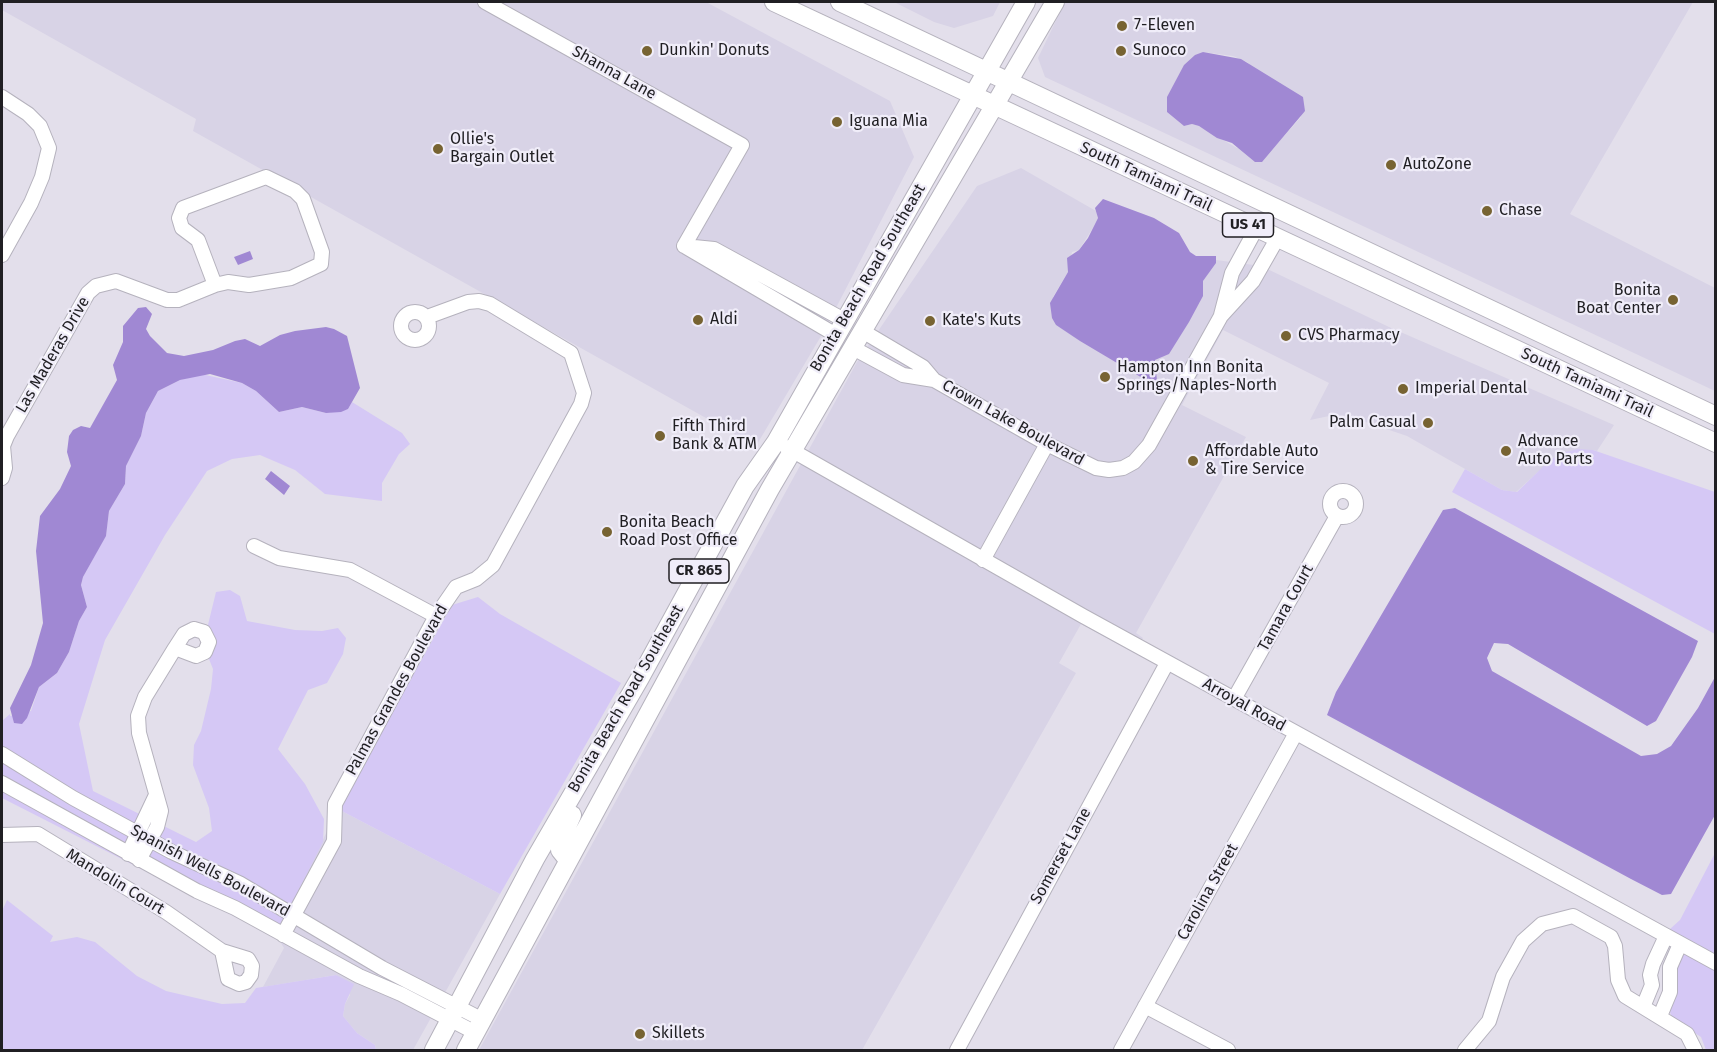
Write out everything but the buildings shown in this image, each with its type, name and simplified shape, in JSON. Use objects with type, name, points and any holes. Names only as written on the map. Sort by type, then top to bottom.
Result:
[{"type":"main road","name":"South Tamiami Trail","points":[[774,2],[1716,443]]},
{"type":"main road","name":"South Tamiami Trail","points":[[840,2],[1716,416]]},
{"type":"main road","name":"CR 865","points":[[986,71],[1026,2]]},
{"type":"main road","name":"CR 865","points":[[1008,81],[1055,2]]},
{"type":"main road","name":"Bonita Beach Road Southeast","points":[[434,1050],[535,859],[745,486],[776,442],[986,71]]},
{"type":"main road","name":"Bonita Beach Road Southeast","points":[[466,1050],[792,451],[864,332],[1008,81]]},
{"type":"main road","points":[[568,860],[560,850],[562,833],[616,733],[622,708]]},
{"type":"street","name":"Shanna Lane","points":[[485,2],[742,145],[699,221]]},
{"type":"street","points":[[2,97],[28,114],[40,126],[49,148],[42,177],[31,203],[2,255]]},
{"type":"street","name":"Las Maderas Drive","points":[[2,478],[7,436],[88,293],[96,286],[116,281],[167,300],[178,300],[228,282],[249,285],[291,278],[321,264],[322,252],[315,231],[303,199],[295,191],[276,180],[266,177],[255,178],[183,208],[179,218],[182,228],[198,240],[215,285]]},
{"type":"street","points":[[684,246],[699,221]]},
{"type":"street","points":[[699,221],[701,237],[714,249],[840,327]]},
{"type":"street","name":"Crown Lake Boulevard","points":[[1221,316],[1232,273],[1256,229]]},
{"type":"street","name":"Crown Lake Boulevard","points":[[853,348],[903,375],[934,380],[1047,444],[1096,468],[1109,470],[1123,468],[1134,462],[1149,445],[1221,316],[1253,281],[1277,239]]},
{"type":"street","points":[[684,246],[840,327]]},
{"type":"street","points":[[684,246],[714,249]]},
{"type":"street","name":"Palmas Grandes Boulevard","points":[[283,935],[334,841],[335,804],[436,616],[456,587],[476,579],[493,565],[581,404],[584,393],[577,362],[571,352],[490,304],[479,301],[468,302],[427,317]]},
{"type":"street","name":"Crown Lake Boulevard","points":[[864,332],[923,366],[934,380]]},
{"type":"street","name":"Arroyal Road","points":[[776,442],[1167,663],[1716,963]]},
{"type":"street","points":[[983,560],[1047,444]]},
{"type":"street","name":"Tamara Court","points":[[1234,699],[1337,516]]},
{"type":"street","points":[[254,546],[279,558],[350,570],[436,616]]},
{"type":"street","points":[[134,857],[144,837],[156,795],[139,734],[138,716],[145,697],[175,648]]},
{"type":"street","name":"Somerset Lane","points":[[957,1050],[1167,663]]},
{"type":"street","name":"Carolina Street","points":[[1121,1050],[1296,733]]},
{"type":"street","name":"Spanish Wells Boulevard","points":[[3,758],[144,837],[239,883],[479,1027]]},
{"type":"street","name":"Spanish Wells Boulevard","points":[[2,783],[134,857],[359,976],[453,1013]]},
{"type":"street","name":"Mandolin Court","points":[[2,835],[38,834],[166,912],[222,951]]},
{"type":"street","points":[[1465,1050],[1489,1021],[1503,977],[1523,941],[1542,924],[1573,916],[1611,937],[1615,946],[1620,989],[1625,996],[1687,1034],[1695,1050]]},
{"type":"street","points":[[1643,1007],[1652,985],[1650,975],[1653,964],[1666,936]]},
{"type":"street","points":[[1660,1016],[1670,992],[1670,967],[1680,944]]},
{"type":"street","points":[[1145,1006],[1228,1050]]},
{"type":"shaded area","points":[[2,2],[706,2],[890,101],[914,157],[824,331],[756,446],[193,131],[196,119],[2,10]]},
{"type":"shaded area","points":[[894,2],[1000,2],[993,16],[954,28],[934,22]]},
{"type":"shaded area","points":[[1065,2],[1693,2],[1570,214],[1715,288],[1715,391],[1045,77],[1038,58]],"holes":[[[1203,52],[1233,56],[1247,62],[1301,117],[1276,145],[1237,148],[1199,126],[1192,124],[1184,126],[1167,112],[1167,98]]]},
{"type":"shaded area","points":[[1203,52],[1241,59],[1303,97],[1305,111],[1262,162],[1255,162],[1232,143],[1217,138],[1199,126],[1192,124],[1184,126],[1167,112],[1167,97],[1184,65],[1195,55]]},
{"type":"shaded area","points":[[1021,168],[1096,211],[1098,218],[1079,250],[1072,252],[1068,272],[1053,297],[1056,325],[1149,382],[1157,374],[1155,360],[1162,357],[1200,302],[1203,281],[1216,260],[1261,266],[1389,327],[1614,425],[1597,451],[1593,450],[1538,472],[1516,492],[1502,490],[1407,436],[1348,416],[1334,415],[1310,420],[1329,383],[1223,330],[1182,405],[1246,437],[1136,633],[1143,638],[1134,653],[1081,624],[1059,663],[1076,673],[862,1050],[479,1050],[857,362],[977,186]]},
{"type":"shaded area","points":[[1103,199],[1154,218],[1179,233],[1190,252],[1196,256],[1216,256],[1216,263],[1203,281],[1203,296],[1189,322],[1169,354],[1155,360],[1157,381],[1149,382],[1080,341],[1056,325],[1052,318],[1050,303],[1068,272],[1067,258],[1079,250],[1088,238],[1098,218],[1095,208]]},
{"type":"shaded area","points":[[250,251],[253,259],[238,265],[234,257]]},
{"type":"shaded area","points":[[146,307],[152,314],[146,329],[150,336],[167,353],[184,356],[213,350],[245,339],[260,346],[280,335],[295,331],[326,327],[334,329],[347,336],[360,388],[348,409],[326,413],[302,407],[279,412],[256,391],[242,383],[210,374],[180,380],[158,391],[146,413],[141,436],[126,466],[125,484],[109,511],[106,536],[83,577],[81,585],[87,607],[79,621],[69,652],[57,673],[39,687],[27,718],[22,724],[14,723],[10,708],[31,665],[43,623],[36,551],[40,516],[60,489],[71,466],[67,452],[69,436],[73,430],[81,426],[90,428],[117,380],[113,365],[123,342],[123,326],[138,308]]},
{"type":"shaded area","points":[[201,374],[242,383],[256,391],[279,412],[302,407],[326,413],[348,409],[352,402],[402,433],[410,444],[399,454],[382,483],[382,501],[325,494],[295,470],[260,455],[232,459],[207,471],[165,535],[105,640],[79,724],[93,791],[196,842],[212,831],[209,808],[193,765],[194,745],[201,731],[211,689],[213,669],[205,649],[206,633],[216,592],[230,590],[240,596],[247,621],[295,630],[322,631],[338,628],[346,638],[343,654],[327,683],[308,690],[278,749],[305,784],[324,819],[323,842],[275,937],[2,798],[2,721],[10,714],[10,716],[31,711],[39,687],[57,673],[69,652],[79,621],[87,607],[81,585],[83,577],[106,535],[109,511],[125,484],[126,466],[141,436],[146,413],[158,391],[180,380]]},
{"type":"shaded area","points":[[1578,449],[1593,450],[1715,492],[1715,634],[1452,492],[1465,469],[1502,490],[1517,492],[1549,461],[1562,453]]},
{"type":"shaded area","points":[[271,471],[290,486],[284,495],[265,479]]},
{"type":"shaded area","points":[[1455,508],[1698,641],[1692,657],[1656,721],[1647,726],[1508,644],[1494,643],[1487,658],[1492,671],[1641,756],[1657,754],[1671,746],[1698,708],[1715,677],[1715,815],[1671,894],[1662,895],[1631,879],[1327,715],[1336,692],[1443,510]]},
{"type":"shaded area","points":[[478,597],[500,614],[621,683],[500,894],[338,809],[452,605]]},
{"type":"shaded area","points":[[338,809],[500,894],[413,1050],[376,1050],[375,1045],[357,1033],[343,1016],[345,1004],[350,995],[336,975],[263,987],[284,948],[276,935]]},
{"type":"shaded area","points":[[1715,853],[1715,1050],[1706,1050],[1701,1037],[1672,1018],[1670,1012],[1676,991],[1676,955],[1670,929],[1680,920]]},
{"type":"shaded area","points":[[7,900],[53,936],[50,942],[77,937],[95,942],[137,976],[166,991],[222,1004],[245,1003],[256,988],[336,975],[354,984],[345,1004],[343,1016],[357,1033],[375,1045],[376,1050],[2,1050],[2,911]]},
{"type":"place","name":"7-Eleven","points":[[1122,26]]},
{"type":"place","name":"Dunkin' Donuts","points":[[647,51]]},
{"type":"place","name":"Sunoco","points":[[1121,51]]},
{"type":"place","name":"Iguana Mia","points":[[837,122]]},
{"type":"place","name":"Ollie's Bargain Outlet","points":[[438,149]]},
{"type":"place","name":"AutoZone","points":[[1391,165]]},
{"type":"place","name":"Chase","points":[[1487,211]]},
{"type":"place","name":"Bonita Boat Center","points":[[1673,300]]},
{"type":"place","name":"Aldi","points":[[698,320]]},
{"type":"place","name":"Kate's Kuts","points":[[930,321]]},
{"type":"place","name":"CVS Pharmacy","points":[[1286,336]]},
{"type":"place","name":"Hampton Inn Bonita Springs/Naples-North","points":[[1105,377]]},
{"type":"place","name":"Imperial Dental","points":[[1403,389]]},
{"type":"place","name":"Palm Casual","points":[[1428,423]]},
{"type":"place","name":"Fifth Third Bank & ATM","points":[[660,436]]},
{"type":"place","name":"Advance Auto Parts","points":[[1506,451]]},
{"type":"place","name":"Affordable Auto & Tire Service","points":[[1193,461]]},
{"type":"place","name":"Bonita Beach Road Post Office","points":[[607,532]]},
{"type":"place","name":"Skillets","points":[[640,1034]]}]
